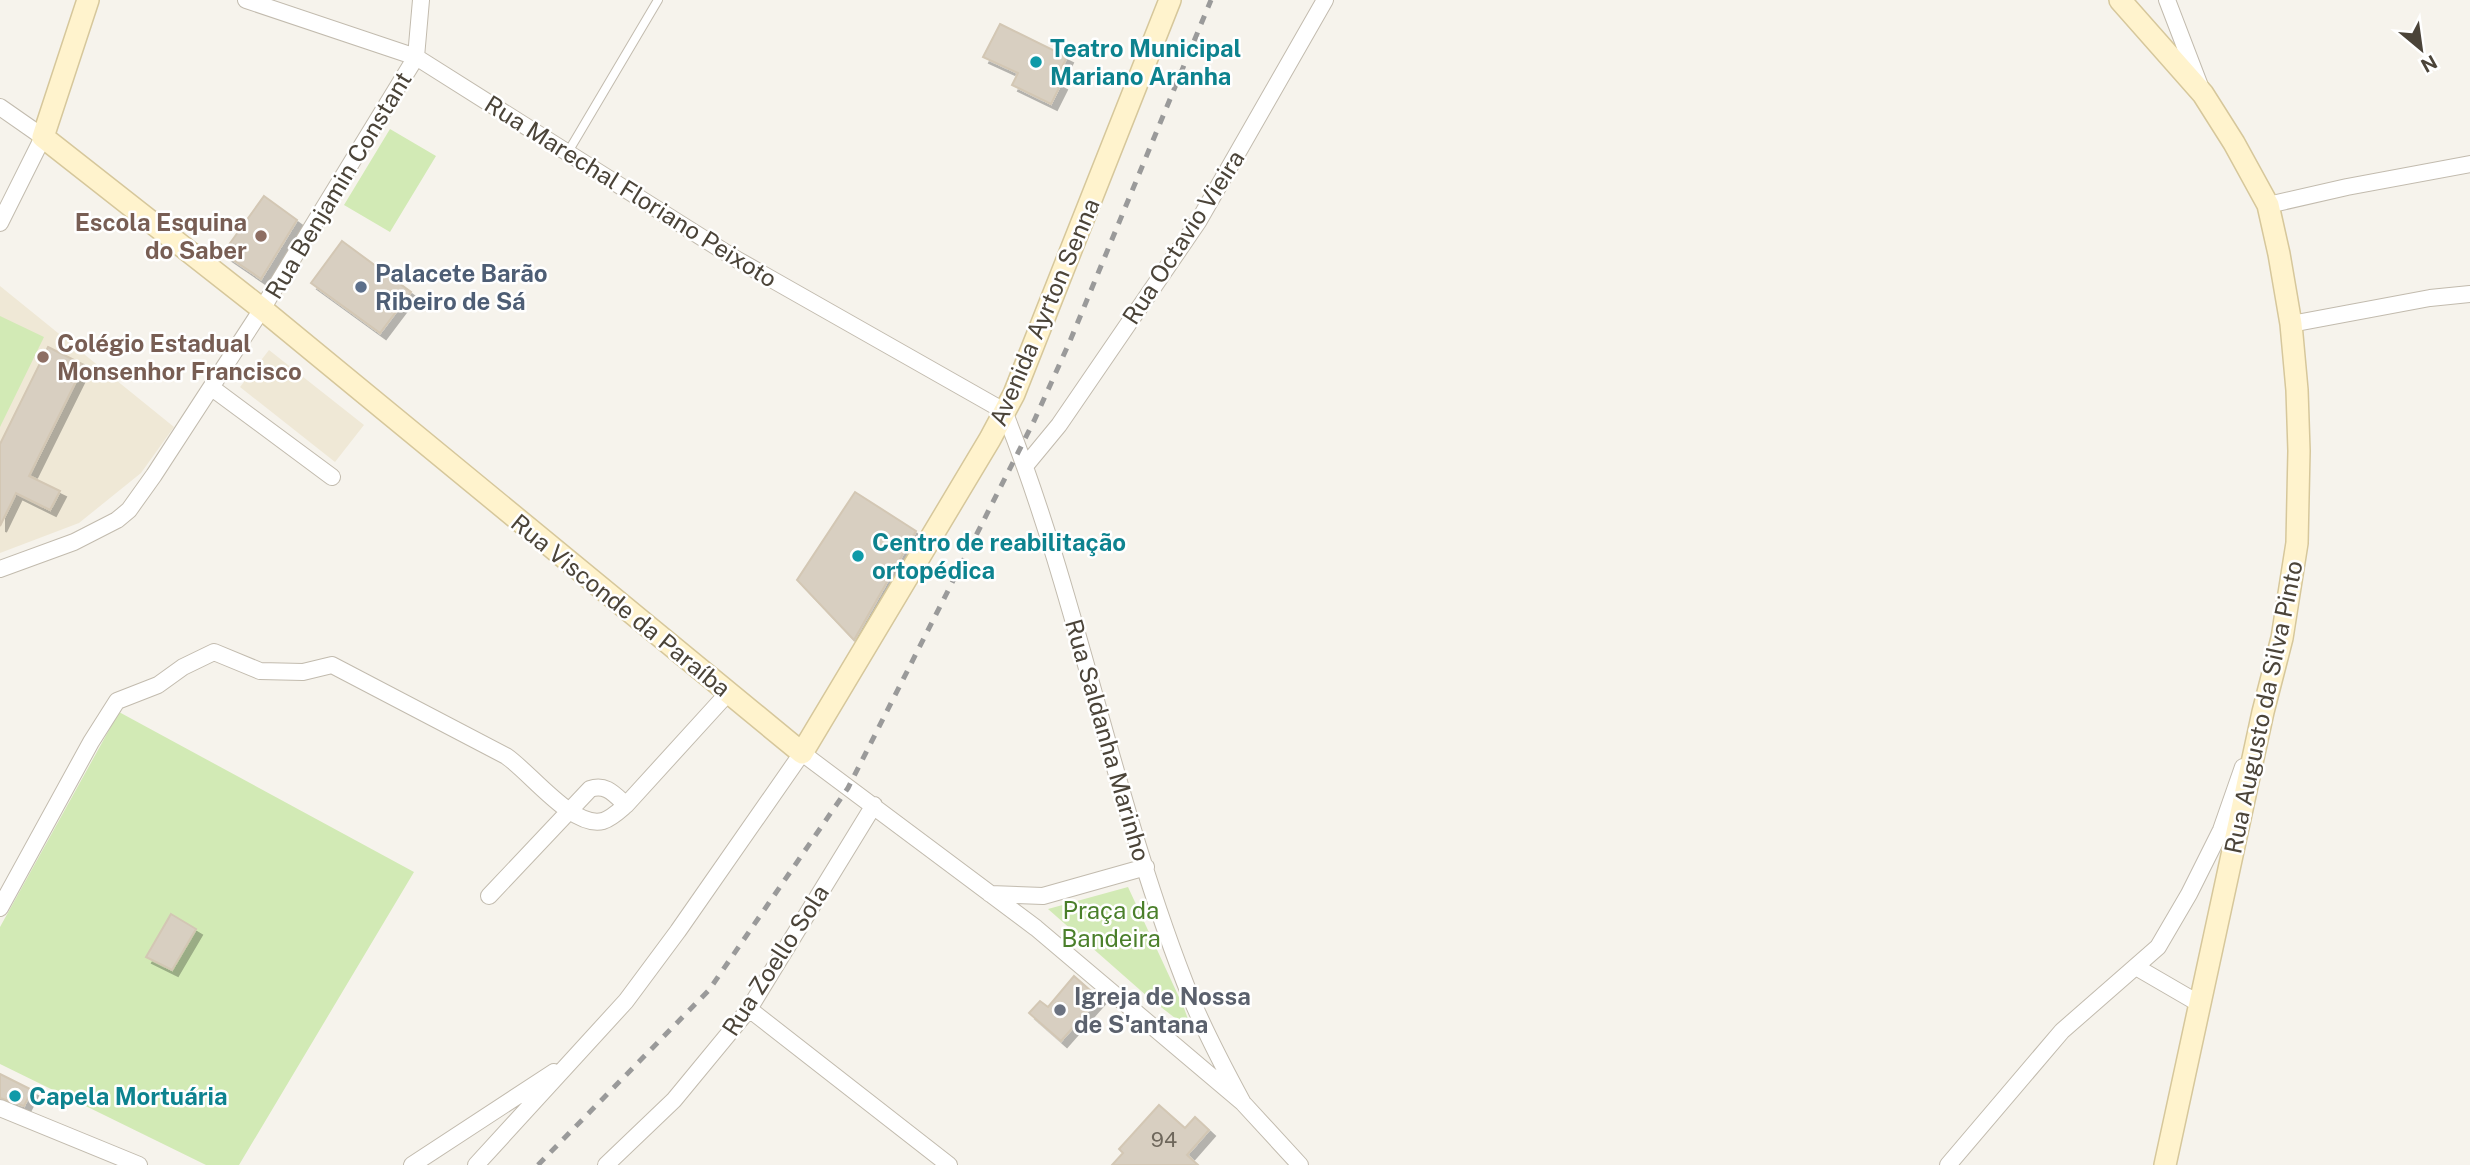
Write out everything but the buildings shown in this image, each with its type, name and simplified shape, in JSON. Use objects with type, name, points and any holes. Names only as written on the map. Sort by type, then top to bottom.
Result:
[{"type":"main road","points":[[43,137],[88,0]]},
{"type":"main road","name":"Avenida Ayrton Senna","points":[[802,753],[990,439],[1014,394],[1170,0]]},
{"type":"main road","name":"Rua Augusto da Silva Pinto","points":[[2120,0],[2203,94],[2268,205],[2291,324],[2299,451],[2297,543],[2282,638],[2198,1003],[2165,1165]]},
{"type":"main road","name":"Rua Visconde da Paraíba","points":[[43,137],[262,309],[802,753]]},
{"type":"street","name":"Rua Marechal Floriano Peixoto","points":[[246,0],[416,57],[736,260],[1004,411]]},
{"type":"street","points":[[416,57],[421,0]]},
{"type":"street","name":"Rua Octavio Vieira","points":[[1026,465],[1059,425],[1198,222],[1325,0]]},
{"type":"street","points":[[2167,0],[2203,94]]},
{"type":"street","name":"Rua Benjamin Constant","points":[[0,569],[74,542],[129,510],[212,388],[416,57]]},
{"type":"street","name":"Rua Visconde da Paraíba","points":[[0,107],[43,137]]},
{"type":"street","points":[[0,223],[43,137]]},
{"type":"street","points":[[2268,205],[2470,164]]},
{"type":"street","points":[[2291,324],[2430,298],[2470,295]]},
{"type":"street","points":[[212,388],[332,477]]},
{"type":"street","name":"Rua Saldanha Marinho","points":[[1004,411],[1026,465],[1146,867],[1192,999],[1242,1103]]},
{"type":"street","points":[[0,908],[91,742],[117,701],[159,685],[183,667],[214,652],[260,671],[303,672],[332,665],[506,755],[568,811],[582,818],[601,822],[626,805],[728,693]]},
{"type":"street","points":[[1948,1165],[2062,1031],[2158,947],[2189,894],[2221,830],[2263,712]]},
{"type":"street","name":"Rua Visconde da Paraíba","points":[[802,753],[1036,928],[1242,1103]]},
{"type":"street","points":[[476,1165],[626,1001],[802,753]]},
{"type":"street","points":[[489,896],[586,792],[596,787],[606,788],[626,805]]},
{"type":"street","name":"Rua Zoello Sola","points":[[606,1165],[674,1100],[749,1009],[874,805]]},
{"type":"street","points":[[990,894],[1043,896],[1146,867]]},
{"type":"street","points":[[1036,928],[1035,915],[1043,896]]},
{"type":"street","points":[[2136,967],[2198,1003]]},
{"type":"street","points":[[749,1009],[949,1165]]},
{"type":"street","points":[[412,1165],[574,1059]]},
{"type":"street","points":[[1242,1103],[1300,1165]]},
{"type":"street","points":[[0,1108],[139,1165]]},
{"type":"lane","points":[[568,152],[658,0]]},
{"type":"shaded area","name":"Colégio Estadual Monsenhor Francisco","points":[[0,286],[174,427],[141,473],[79,523],[0,553]]},
{"type":"shaded area","points":[[269,350],[364,425],[335,462],[240,387]]},
{"type":"green space","points":[[390,129],[436,156],[390,232],[344,205]]},
{"type":"green space","points":[[0,316],[44,337],[0,427]]},
{"type":"green space","points":[[119,712],[414,872],[239,1165],[206,1165],[0,1064],[0,927]]},
{"type":"green space","name":"Praça da Bandeira","points":[[1128,887],[1184,1008],[1189,1022],[1184,1025],[1048,909]]},
{"type":"railway","points":[[538,1165],[709,990],[848,788],[1034,421],[1070,341],[1211,0]]},
{"type":"place","name":"Teatro Municipal Mariano Aranha","points":[[1036,62]]},
{"type":"place","name":"Escola Esquina do Saber","points":[[261,236]]},
{"type":"place","name":"Palacete Barão Ribeiro de Sá","points":[[361,287]]},
{"type":"place","name":"Colégio Estadual Monsenhor Francisco","points":[[43,357]]},
{"type":"place","name":"Centro de reabilitação ortopédica","points":[[858,556]]},
{"type":"place","name":"Igreja de Nossa de S'antana","points":[[1060,1010]]},
{"type":"place","name":"Capela Mortuária","points":[[15,1096]]}]
